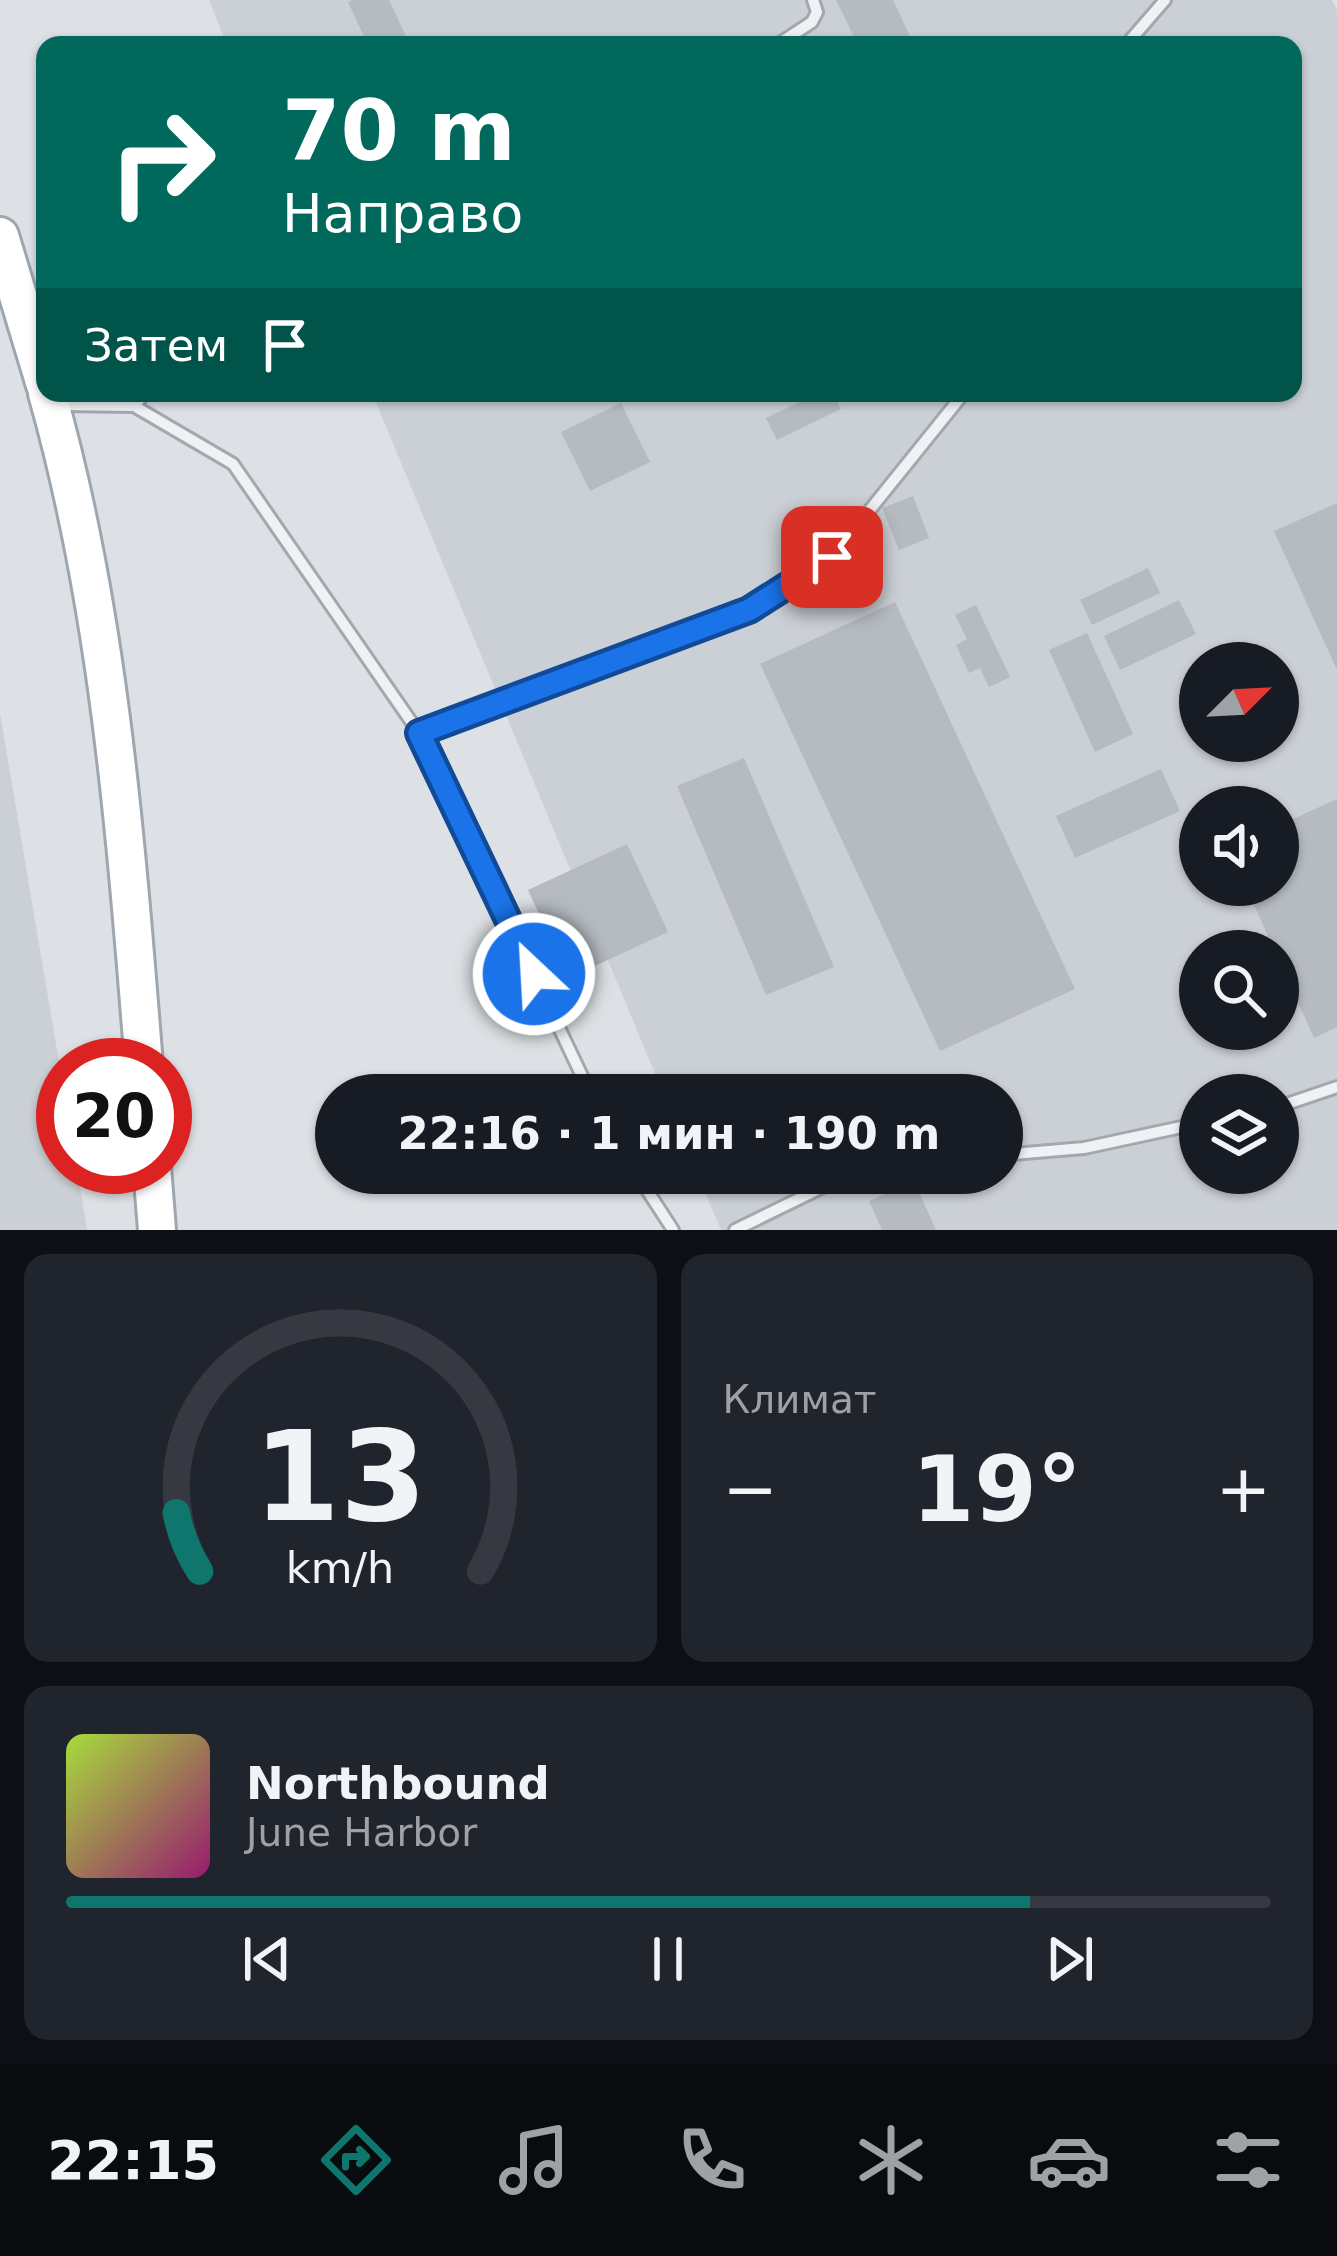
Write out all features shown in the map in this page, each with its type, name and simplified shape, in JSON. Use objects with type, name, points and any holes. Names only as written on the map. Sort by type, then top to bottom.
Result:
[{"type":"main road","points":[[0,236],[36,354]]},
{"type":"main road","points":[[50,402],[84,544],[106,693],[130,889],[142,1038]]},
{"type":"main road","points":[[154,1194],[157,1230]]},
{"type":"lane","points":[[791,36],[812,22],[817,12],[813,0]]},
{"type":"lane","points":[[1134,36],[1165,0]]},
{"type":"lane","points":[[105,402],[134,406],[233,464],[419,733],[581,1074]]},
{"type":"lane","points":[[134,406],[138,402]]},
{"type":"lane","points":[[419,733],[749,610],[832,557],[957,402]]},
{"type":"lane","points":[[1299,1100],[1337,1087]]},
{"type":"lane","points":[[1023,1153],[1084,1148],[1179,1128]]},
{"type":"lane","points":[[650,1194],[674,1230]]},
{"type":"lane","points":[[735,1230],[809,1194]]},
{"type":"shaded area","points":[[209,0],[1332,0],[1337,10],[1337,1230],[721,1230],[706,1194],[1023,1194],[1023,1074],[655,1074],[376,402],[1302,402],[1302,36],[223,36]]},
{"type":"shaded area","points":[[0,713],[55,1038],[36,1038],[36,1194],[81,1194],[87,1230],[0,1230]]},
{"type":"building","points":[[389,0],[406,36],[364,36],[348,2]]},
{"type":"building","points":[[836,0],[893,0],[910,36],[854,36]]},
{"type":"building","points":[[799,402],[838,402],[841,409],[777,440],[766,418]]},
{"type":"building","points":[[621,403],[650,462],[590,491],[561,432]]},
{"type":"building","points":[[913,496],[929,538],[899,550],[882,508]]},
{"type":"building","points":[[1337,503],[1337,670],[1274,531]]},
{"type":"building","points":[[1148,568],[1160,593],[1092,625],[1080,600]]},
{"type":"building","points":[[1179,600],[1196,634],[1120,670],[1104,636]]},
{"type":"building","points":[[895,602],[1075,989],[940,1051],[760,664]]},
{"type":"building","points":[[976,605],[1010,677],[989,687],[980,668],[969,673],[956,645],[967,639],[955,615]]},
{"type":"building","points":[[1087,633],[1133,734],[1095,752],[1049,650]]},
{"type":"building","points":[[744,758],[834,967],[766,995],[677,786]]},
{"type":"building","points":[[1161,769],[1179,809],[1075,858],[1056,816]]},
{"type":"building","points":[[1337,799],[1337,1027],[1314,1038],[1299,1005],[1299,930],[1265,930],[1254,906],[1299,906],[1299,816]]},
{"type":"building","points":[[627,844],[668,932],[569,978],[528,890]]},
{"type":"building","points":[[885,1194],[920,1194],[936,1230],[882,1230],[869,1201]]},
{"type":"route","points":[[534,974],[419,733],[749,610],[832,557]]}]
